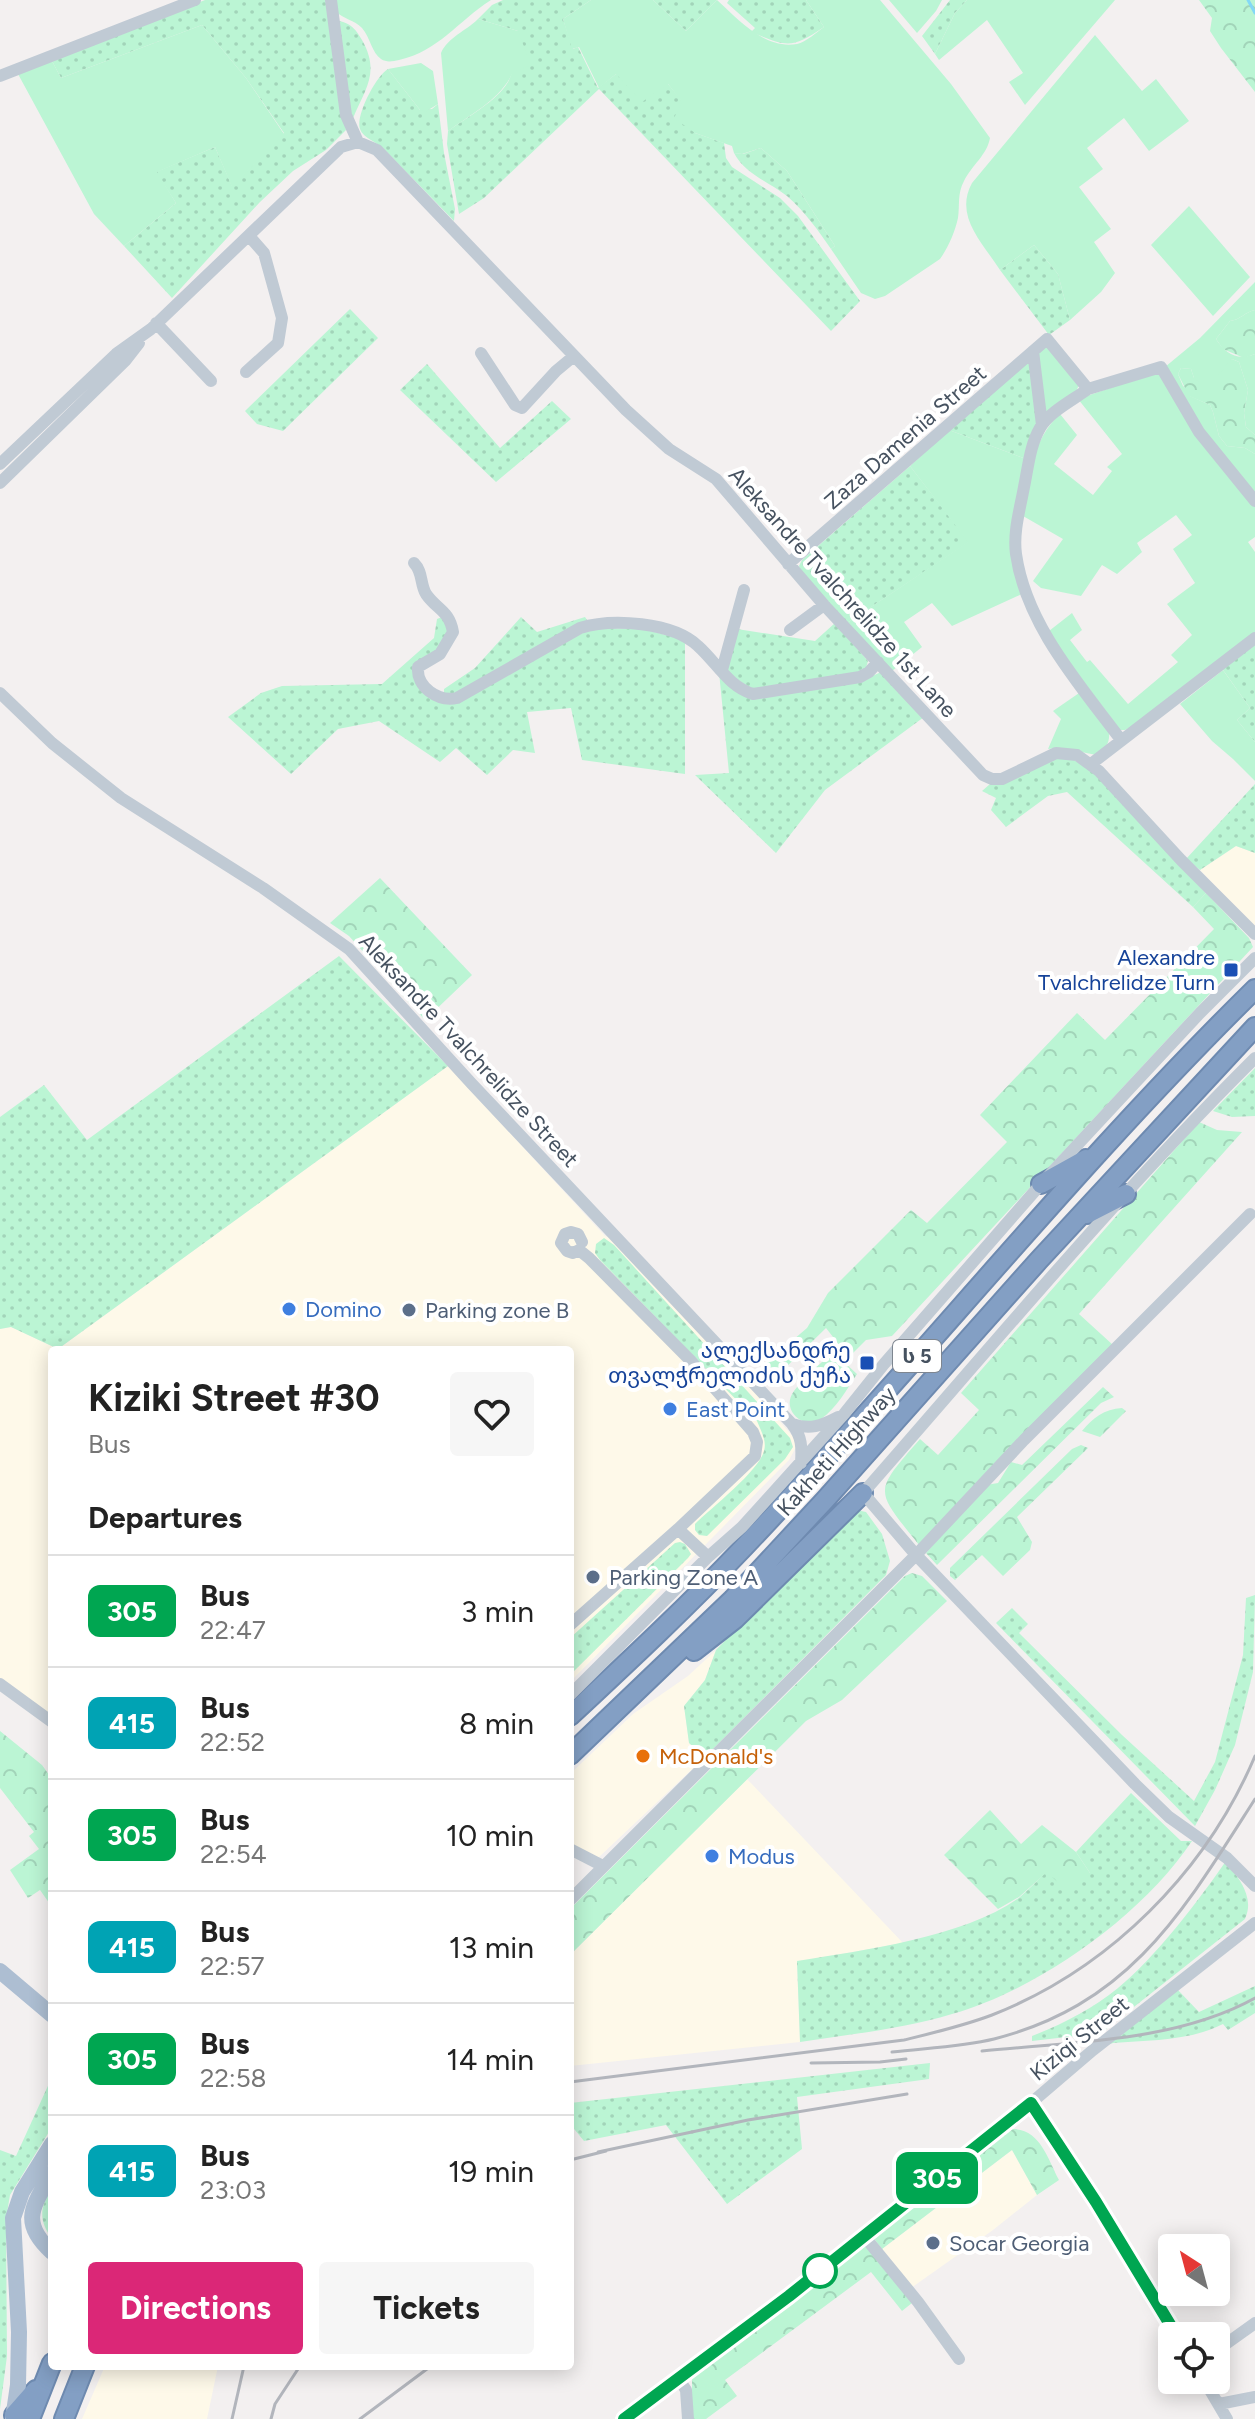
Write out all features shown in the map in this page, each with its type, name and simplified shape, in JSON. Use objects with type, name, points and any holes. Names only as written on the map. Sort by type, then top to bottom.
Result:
[{"type":"highway","name":"Kakheti Highway","points":[[574,1712],[746,1545],[1099,1152],[1255,989]]},
{"type":"highway","name":"Kakheti Highway","points":[[574,1751],[744,1588],[1255,1027]]},
{"type":"highway","points":[[1041,1184],[1099,1152]]},
{"type":"highway","points":[[1078,1219],[1126,1194]]},
{"type":"highway","points":[[613,1715],[735,1619],[863,1493]]},
{"type":"highway","points":[[64,2419],[83,2370]]},
{"type":"highway","points":[[19,2418],[49,2371]]},
{"type":"main road","points":[[0,1971],[48,2012]]},
{"type":"main road","points":[[19,2418],[19,2332],[13,2218],[22,2192],[48,2150]]},
{"type":"main road","points":[[48,2180],[34,2203],[30,2221],[39,2240],[48,2248]]},
{"type":"street","points":[[0,76],[195,0]]},
{"type":"street","points":[[0,483],[125,361],[156,323],[341,147],[358,142],[346,115],[331,0]]},
{"type":"street","name":"Aleksandre Tvalchrelidze 1st Lane","points":[[358,142],[377,150],[626,410],[669,449],[716,479],[824,605],[977,769],[992,779],[1002,779],[1056,753],[1077,755],[1091,764]]},
{"type":"street","points":[[246,372],[278,343],[282,318],[264,253],[249,236]]},
{"type":"street","points":[[156,323],[211,381]]},
{"type":"street","points":[[0,464],[116,354],[145,334]]},
{"type":"street","name":"Zaza Damenia Street","points":[[788,564],[1047,339],[1088,389]]},
{"type":"street","points":[[1033,351],[1042,425],[1029,461],[1015,533],[1016,555],[1025,588],[1048,638],[1121,740]]},
{"type":"street","points":[[481,353],[512,400],[522,408],[574,356]]},
{"type":"street","points":[[1042,425],[1088,389],[1161,367],[1199,432],[1255,501]]},
{"type":"street","points":[[52,413],[62,423]]},
{"type":"street","points":[[414,563],[419,568],[427,594],[446,612],[453,632],[440,654],[418,667],[417,675],[420,682],[438,697],[449,700],[591,624],[640,625],[675,630],[693,641],[731,683],[753,694],[860,677],[878,662]]},
{"type":"street","points":[[722,670],[744,590]]},
{"type":"street","points":[[790,630],[824,605]]},
{"type":"street","points":[[1255,638],[1091,764],[1255,934]]},
{"type":"street","name":"Aleksandre Tvalchrelidze Street","points":[[0,693],[52,743],[121,798],[263,888],[349,949],[792,1424]]},
{"type":"street","points":[[574,1691],[742,1527],[844,1414],[1041,1184],[1255,958]]},
{"type":"street","points":[[1255,1058],[1126,1194],[863,1493],[916,1555],[1135,1784],[1169,1817],[1227,1858],[1255,1886]]},
{"type":"street","points":[[574,1896],[916,1555],[1024,1440],[1250,1214]]},
{"type":"street","points":[[574,1621],[755,1456],[757,1442],[753,1432],[690,1360],[578,1241],[600,1218]]},
{"type":"street","points":[[792,1424],[804,1428],[817,1427],[844,1414]]},
{"type":"street","points":[[792,1424],[799,1433],[801,1463]]},
{"type":"street","points":[[678,1529],[708,1557]]},
{"type":"street","points":[[0,1684],[48,1719]]},
{"type":"street","points":[[574,1851],[603,1866]]},
{"type":"street","name":"Kiziqi Street","points":[[624,2419],[784,2299],[1255,1923]]},
{"type":"street","points":[[1031,2103],[1169,2322]]},
{"type":"street","points":[[864,2236],[959,2359]]},
{"type":"street","points":[[1230,2341],[1255,2323]]},
{"type":"street","points":[[678,2378],[686,2390],[688,2419]]},
{"type":"street","points":[[1213,2394],[1227,2419]]},
{"type":"street","points":[[1219,2404],[1255,2397]]},
{"type":"shaded area","points":[[1236,846],[1255,853],[1255,927],[1200,870]]},
{"type":"shaded area","name":"East Point","points":[[448,1066],[743,1379],[795,1439],[796,1447],[789,1460],[574,1678],[574,1346],[62,1346]]},
{"type":"shaded area","name":"East Point","points":[[11,1327],[52,1346],[48,1346],[48,1713],[0,1678],[0,1329]]},
{"type":"shaded area","points":[[716,1650],[705,1680],[684,1706],[689,1743],[705,1757],[598,1858],[574,1846],[574,1770],[633,1714],[688,1676]]},
{"type":"shaded area","points":[[747,1779],[903,1943],[797,1962],[800,2042],[574,2066],[574,1951]]},
{"type":"shaded area","points":[[1012,2150],[1037,2195],[911,2288],[882,2249]]},
{"type":"shaded area","points":[[103,2370],[217,2370],[207,2419],[82,2419]]},
{"type":"green space","points":[[205,0],[328,0],[346,130],[326,150],[293,171],[260,202],[172,298],[124,246],[176,203],[156,172],[215,147],[232,186],[284,133],[246,78],[202,25],[61,78],[52,61]]},
{"type":"green space","points":[[335,0],[491,0],[426,50],[390,61],[378,56],[362,28],[336,12]]},
{"type":"green space","points":[[503,0],[591,0],[563,19],[573,49],[578,47],[598,88],[616,74],[668,84],[683,102],[695,133],[724,143],[726,158],[732,167],[780,198],[798,216],[860,301],[831,331],[599,89],[484,198],[459,214],[447,144],[448,131],[497,96],[511,76],[518,31],[478,19],[492,5]]},
{"type":"green space","points":[[591,0],[653,0],[686,31],[717,0],[763,38],[785,45],[800,43],[824,27],[806,0],[880,0],[951,84],[990,138],[986,150],[962,186],[957,223],[940,259],[885,296],[875,299],[861,293],[831,249],[835,246],[787,171],[761,148],[742,154],[734,153],[732,146],[695,133],[674,118],[682,102],[668,84],[642,102],[616,74],[599,88],[579,47],[572,49],[563,19]]},
{"type":"green space","points":[[653,0],[717,0],[686,31]]},
{"type":"green space","points":[[729,0],[806,0],[824,27],[796,42],[773,41],[751,32],[755,28],[727,3]]},
{"type":"green space","points":[[889,0],[942,0],[917,33]]},
{"type":"green space","points":[[950,0],[967,0],[955,13],[935,54],[922,36]]},
{"type":"green space","points":[[967,0],[1115,0],[1025,105],[1009,82],[1023,73],[987,20],[939,60],[935,54],[955,13]]},
{"type":"green space","points":[[1199,0],[1255,0],[1255,92],[1210,31],[1212,18]]},
{"type":"green space","points":[[478,19],[518,31],[531,65],[513,72],[493,98],[448,131],[441,53],[453,38]]},
{"type":"green space","points":[[339,21],[350,25],[358,33],[370,61],[369,80],[353,118],[350,112]]},
{"type":"green space","points":[[202,25],[246,78],[284,134],[232,187],[215,147],[157,172],[176,203],[124,246],[94,214],[18,74],[52,61],[61,78]]},
{"type":"green space","points":[[1095,35],[1142,91],[1156,79],[1189,121],[1149,151],[1124,118],[1087,148],[1103,169],[1079,187],[1111,229],[1094,242],[1115,273],[1101,292],[1070,320],[1058,274],[1034,245],[1000,270],[972,228],[966,207],[967,195],[972,183]]},
{"type":"green space","points":[[421,63],[433,71],[438,104],[425,112],[420,110],[388,69]]},
{"type":"green space","points":[[388,69],[420,110],[432,109],[438,104],[455,209],[454,221],[384,149],[360,129],[361,115],[368,97]]},
{"type":"green space","points":[[761,148],[787,171],[835,246],[831,249],[794,202],[751,172],[734,153],[743,154]]},
{"type":"green space","points":[[1189,206],[1250,277],[1213,316],[1151,245]]},
{"type":"green space","points":[[1034,245],[1058,274],[1070,320],[1049,335],[1000,270]]},
{"type":"green space","points":[[1255,282],[1255,310],[1230,321],[1216,339],[1232,355],[1243,357],[1255,354],[1255,435],[1246,427],[1244,413],[1248,390],[1239,362],[1232,359],[1217,376],[1201,384],[1194,378],[1191,369],[1181,368],[1178,374],[1190,396],[1210,405],[1219,436],[1227,446],[1245,448],[1255,454],[1255,495],[1200,430],[1165,367],[1200,338]]},
{"type":"green space","points":[[350,309],[378,338],[283,431],[257,424],[245,411]]},
{"type":"green space","points":[[1255,310],[1255,354],[1244,358],[1223,349],[1216,339],[1230,321]]},
{"type":"green space","points":[[1048,345],[1080,382],[1076,392],[1041,423],[1035,356]]},
{"type":"green space","points":[[1035,356],[1041,423],[1026,459],[949,430]]},
{"type":"green space","points":[[1232,359],[1239,362],[1248,390],[1244,413],[1246,427],[1255,435],[1255,454],[1245,448],[1227,446],[1219,436],[1210,405],[1189,396],[1178,374],[1181,368],[1191,369],[1194,378]]},
{"type":"green space","points":[[427,364],[500,448],[552,401],[571,419],[496,482],[400,390]]},
{"type":"green space","points":[[1157,372],[1255,506],[1255,537],[1248,542],[1255,552],[1255,635],[1139,723],[1120,730],[1049,631],[1072,613],[1082,630],[1070,640],[1128,704],[1178,662],[1171,655],[1192,635],[1167,604],[1195,583],[1173,549],[1192,535],[1176,515],[1137,543],[1142,552],[1117,574],[1102,565],[1081,596],[1041,588],[1033,581],[1063,539],[1023,516],[1037,448],[1060,414],[1077,435],[1054,464],[1093,495],[1112,471],[1107,467],[1122,454],[1078,399]]},
{"type":"green space","points":[[949,430],[1026,459],[1015,520],[1024,593],[952,626],[932,603],[904,622],[922,647],[892,671],[847,623],[968,542],[910,466]]},
{"type":"green space","points":[[910,466],[969,542],[847,623],[799,566],[802,560]]},
{"type":"green space","points":[[442,617],[449,631],[437,652],[416,665],[438,701],[591,628],[643,629],[685,640],[685,774],[582,760],[571,708],[527,712],[535,753],[513,750],[487,775],[456,748],[440,762],[379,721],[338,729],[291,774],[228,717],[261,693],[282,686],[382,684],[434,638],[437,619]]},
{"type":"green space","points":[[521,617],[537,632],[585,617],[587,620],[456,694],[444,696],[444,689],[475,668]]},
{"type":"green space","points":[[835,623],[868,661],[860,674],[753,690],[725,671],[737,629],[815,641]]},
{"type":"green space","points":[[1255,641],[1255,742],[1237,720],[1250,708],[1221,667]]},
{"type":"green space","points":[[1223,670],[1250,708],[1237,720],[1255,742],[1255,781],[1212,741],[1180,704]]},
{"type":"green space","points":[[719,672],[734,690],[866,679],[881,672],[924,717],[825,790],[776,853],[695,775],[729,773]]},
{"type":"green space","points":[[1082,691],[1109,732],[1107,745],[1098,755],[1048,749],[1061,719],[1053,711]]},
{"type":"green space","points":[[1067,756],[1090,769],[1206,893],[1193,907],[1067,792],[1048,796],[1006,827],[991,810],[996,798],[982,791],[990,784]]},
{"type":"green space","points":[[1255,784],[1255,853],[1236,846],[1200,870],[1186,859]]},
{"type":"green space","points":[[380,878],[472,975],[425,1020],[349,936],[330,923]]},
{"type":"green space","points":[[1206,893],[1249,938],[1253,947],[892,1336],[866,1340],[844,1362],[857,1374],[832,1410],[814,1422],[801,1420],[792,1411],[790,1398],[810,1373],[840,1346],[826,1328],[778,1375],[766,1378],[758,1370],[807,1328],[828,1293],[911,1210],[927,1223],[1007,1142],[980,1115],[1077,1013],[1105,1040],[1214,929],[1193,907]]},
{"type":"green space","points":[[339,956],[448,1066],[62,1346],[52,1346],[11,1327],[0,1329],[0,1117],[44,1085],[87,1140]]},
{"type":"green space","points":[[1255,1068],[1255,1116],[1232,1117],[1213,1111]]},
{"type":"green space","points":[[1199,1122],[1217,1130],[1242,1132],[1079,1314],[1113,1345],[919,1545],[887,1501],[887,1482],[893,1471],[920,1439],[938,1455],[979,1410],[961,1393]]},
{"type":"green space","points":[[604,1238],[614,1245],[790,1438],[793,1447],[785,1459],[707,1536],[699,1535],[695,1524],[753,1469],[764,1451],[763,1436],[757,1421],[600,1260],[595,1253],[596,1244]]},
{"type":"green space","points":[[1103,1387],[1114,1397],[1101,1403],[937,1565],[926,1553],[986,1485],[998,1483],[1011,1462],[1022,1465]]},
{"type":"green space","points":[[1122,1408],[1126,1411],[1100,1437],[1082,1431],[1099,1415]]},
{"type":"green space","points":[[1081,1445],[1088,1448],[1017,1517],[1032,1542],[1030,1550],[1003,1576],[982,1555],[955,1580],[950,1576],[950,1568],[1072,1449]]},
{"type":"green space","points":[[852,1509],[866,1512],[882,1534],[890,1561],[886,1575],[705,1757],[689,1743],[684,1706],[705,1680],[716,1650]]},
{"type":"green space","points":[[675,1543],[685,1544],[691,1554],[688,1558],[574,1671],[574,1634]]},
{"type":"green space","points":[[912,1573],[922,1576],[947,1601],[842,1700],[806,1721],[574,1951],[574,1905],[905,1576]]},
{"type":"green space","points":[[1255,1595],[1253,1672],[1235,1745],[1195,1826],[996,1623],[1012,1608],[1028,1624],[1019,1633],[1194,1801],[1215,1762],[1243,1655],[1246,1598]]},
{"type":"green space","points":[[0,1731],[48,1773],[48,1901],[40,1890],[28,1898],[10,1870],[39,1849],[29,1836],[34,1832],[0,1788]]},
{"type":"green space","points":[[1131,1793],[1181,1841],[1192,1841],[1145,1897],[1086,1947],[1019,1987],[952,2014],[896,2027],[800,2042],[797,1961],[913,1940],[971,1922],[1020,1897],[1047,1871],[1090,1873],[1076,1852]]},
{"type":"green space","points":[[990,1810],[1021,1844],[1042,1825],[1076,1852],[1090,1873],[1067,1891],[1047,1872],[1019,1897],[998,1909],[944,1855]]},
{"type":"green space","points":[[1226,1861],[1247,1896],[1245,1919],[1101,2033],[1032,2041],[1032,2036],[1088,2009],[1132,1976],[1176,1928]]},
{"type":"green space","points":[[1255,1986],[1255,2013],[1228,2030],[1223,2024],[1183,2037],[1105,2046],[1177,1989],[1199,2012]]},
{"type":"green space","points":[[930,2063],[929,2079],[797,2097],[802,2149],[727,2204],[666,2125],[584,2141],[574,2129],[574,2103]]},
{"type":"green space","points":[[48,2086],[48,2133],[10,2195],[6,2219],[7,2356],[0,2409],[0,2150],[16,2156]]},
{"type":"green space","points":[[1022,2130],[1037,2140],[1059,2180],[1037,2195],[1012,2150],[882,2249],[872,2236],[925,2193],[930,2198],[972,2169],[971,2158],[1003,2132]]},
{"type":"green space","points":[[48,2195],[48,2232],[42,2213]]},
{"type":"green space","points":[[864,2242],[912,2303],[902,2311],[871,2272],[725,2380],[737,2396],[706,2419],[692,2419],[692,2374]]},
{"type":"waterway","points":[[1248,0],[1255,13]]},
{"type":"railway","points":[[574,2081],[904,2040],[981,2019],[1035,1995],[1076,1971],[1149,1912],[1210,1839],[1255,1756]]},
{"type":"railway","points":[[892,2052],[994,2039],[1042,2023],[1083,2002],[1118,1977],[1149,1948],[1204,1878],[1255,1799]]},
{"type":"railway","points":[[982,2051],[1157,2032],[1224,2013],[1255,1998]]},
{"type":"railway","points":[[811,2063],[906,2059]]},
{"type":"railway","points":[[598,2152],[748,2120],[907,2094]]},
{"type":"railway","points":[[574,2159],[606,2151]]},
{"type":"railway","points":[[232,2419],[243,2370]]},
{"type":"railway","points":[[271,2419],[275,2404],[297,2370]]},
{"type":"railway","points":[[360,2419],[426,2370]]},
{"type":"bus line","name":"305","points":[[624,2419],[789,2296],[1031,2103],[1169,2322]]},
{"type":"place","name":"Alexandre Tvalchrelidze Turn","points":[[1231,970]]},
{"type":"place","name":"Domino","points":[[289,1309]]},
{"type":"place","name":"Parking zone B","points":[[409,1310]]},
{"type":"place","name":"ალექსანდრე თვალჭრელიძის ქუჩა","points":[[867,1363]]},
{"type":"place","name":"East Point","points":[[670,1409]]},
{"type":"place","name":"Parking Zone A","points":[[593,1577]]},
{"type":"place","name":"McDonald's","points":[[643,1756]]},
{"type":"place","name":"Modus","points":[[712,1856]]},
{"type":"place","name":"Socar Georgia","points":[[933,2243]]}]
